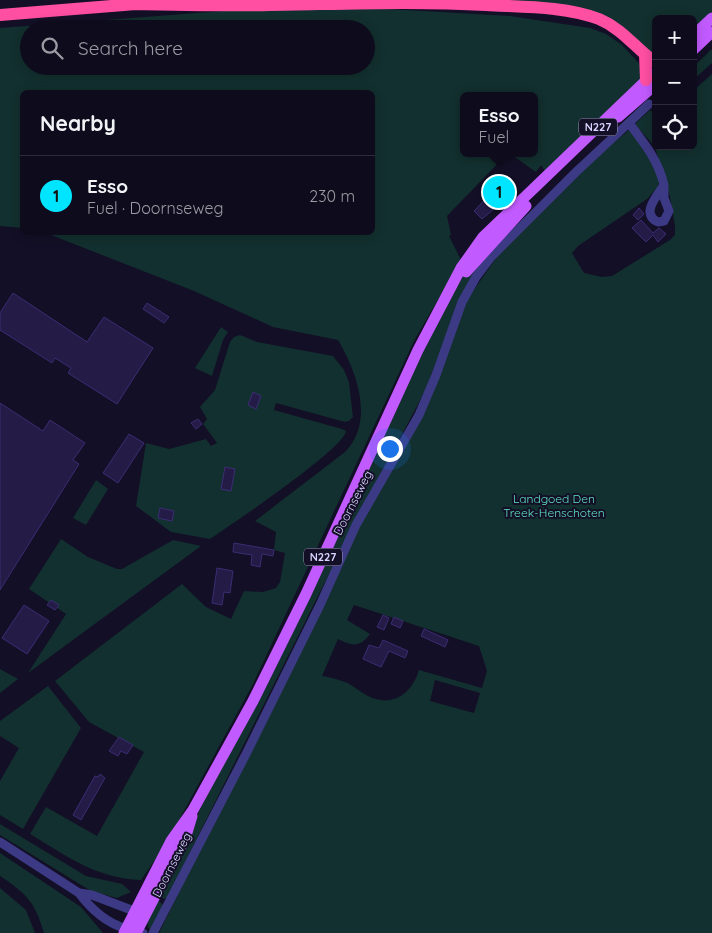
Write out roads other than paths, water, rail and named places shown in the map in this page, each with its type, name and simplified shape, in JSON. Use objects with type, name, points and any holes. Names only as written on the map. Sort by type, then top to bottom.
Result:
[{"type":"highway","points":[[0,15],[179,0]]},
{"type":"highway","points":[[130,4],[270,5],[443,2],[540,8],[589,16],[601,20],[620,31],[652,60]]},
{"type":"highway","points":[[645,54],[651,82]]},
{"type":"main road","points":[[697,32],[712,18]]},
{"type":"main road","points":[[697,46],[712,32]]},
{"type":"main road","name":"Doornseweg","points":[[133,932],[134,912],[171,841],[194,810],[253,701],[297,612],[418,350],[462,268],[483,237],[651,82]]},
{"type":"main road","name":"Doornseweg","points":[[133,932],[186,836],[194,810]]},
{"type":"street","name":"Doornseweg","points":[[153,933],[320,605],[356,525],[419,415],[436,375],[462,302],[476,277],[497,251],[576,172],[649,104]]},
{"type":"street","points":[[629,123],[654,156],[664,185]]},
{"type":"street","points":[[0,842],[79,893],[88,905],[105,919],[133,932]]},
{"type":"street","points":[[79,893],[92,895],[134,912]]},
{"type":"place","name":"Esso","points":[[499,192]]},
{"type":"park label","name":"Landgoed Den Treek-Henschoten","points":[[554,506]]}]
